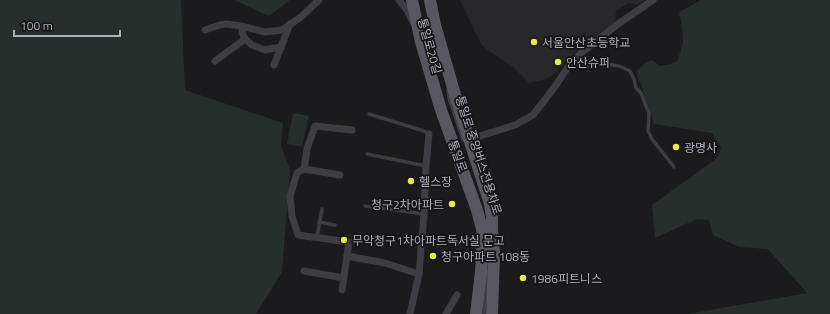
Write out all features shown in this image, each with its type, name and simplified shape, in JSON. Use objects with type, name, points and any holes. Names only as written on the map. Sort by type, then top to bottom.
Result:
[{"type":"main road","name":"통일로","points":[[412,0],[421,42],[441,110],[494,255],[492,314]]},
{"type":"main road","name":"통일로","points":[[430,0],[467,141],[490,204],[492,218],[483,240],[476,314]]},
{"type":"street","points":[[205,30],[226,24],[265,32],[282,30],[319,0]]},
{"type":"street","name":"통일로20길","points":[[399,0],[407,10],[416,28],[432,97],[437,96]]},
{"type":"street","points":[[467,141],[515,125],[533,115],[580,54],[618,24],[653,0]]},
{"type":"street","points":[[274,65],[290,24]]},
{"type":"street","points":[[244,27],[242,32],[244,39],[252,44],[265,50],[281,47]]},
{"type":"street","points":[[215,61],[244,39]]},
{"type":"street","points":[[304,169],[307,149],[315,126],[352,130]]},
{"type":"street","points":[[410,314],[419,274],[429,134]]},
{"type":"street","points":[[340,175],[304,169],[298,173],[290,196],[292,216],[298,234],[349,242],[342,290]]},
{"type":"street","points":[[347,256],[385,263],[419,274]]},
{"type":"street","points":[[304,271],[344,278]]},
{"type":"street","points":[[446,314],[457,295]]},
{"type":"lane","points":[[574,60],[578,67],[605,64],[619,66],[630,71],[636,88],[641,93],[649,113],[648,131],[652,139],[674,167]]},
{"type":"lane","points":[[369,114],[424,131],[429,134]]},
{"type":"lane","points":[[367,154],[426,166]]},
{"type":"lane","points":[[365,206],[424,214]]},
{"type":"lane","points":[[317,237],[322,209]]},
{"type":"lane","name":"통일로 중앙버스전용차로","points":[[487,233],[488,216]]},
{"type":"lane","points":[[319,222],[335,225]]},
{"type":"lane","points":[[484,314],[488,269]]},
{"type":"shaded area","points":[[0,0],[181,0],[185,90],[283,123],[281,146],[290,170],[282,272],[256,314],[0,314]]},
{"type":"shaded area","points":[[234,0],[290,0],[269,16]]},
{"type":"shaded area","name":"서울안산초등학교","points":[[460,0],[645,0],[637,5],[629,3],[616,11],[615,23],[579,49],[552,76],[544,80],[529,83],[513,67],[482,46]]},
{"type":"shaded area","points":[[701,0],[830,0],[830,314],[688,314],[807,293],[768,249],[739,247],[713,235],[709,220],[697,219],[655,238],[652,205],[717,158],[721,147],[712,133],[654,124],[636,72],[645,63],[652,60],[660,66],[671,64],[678,60],[683,42],[679,12]]},
{"type":"shaded area","points":[[293,113],[309,116],[302,147],[287,144]]},
{"type":"place","name":"서울안산초등학교","points":[[534,42]]},
{"type":"place","name":"안산슈퍼","points":[[558,62]]},
{"type":"place","name":"광명사","points":[[676,147]]},
{"type":"place","name":"헬스장","points":[[411,181]]},
{"type":"place","name":"청구2차아파트","points":[[452,204]]},
{"type":"place","name":"무악청구1차아파트독서실 문고","points":[[344,240]]},
{"type":"place","name":"청구아파트 108동","points":[[433,256]]},
{"type":"place","name":"1986피트니스","points":[[523,278]]}]
